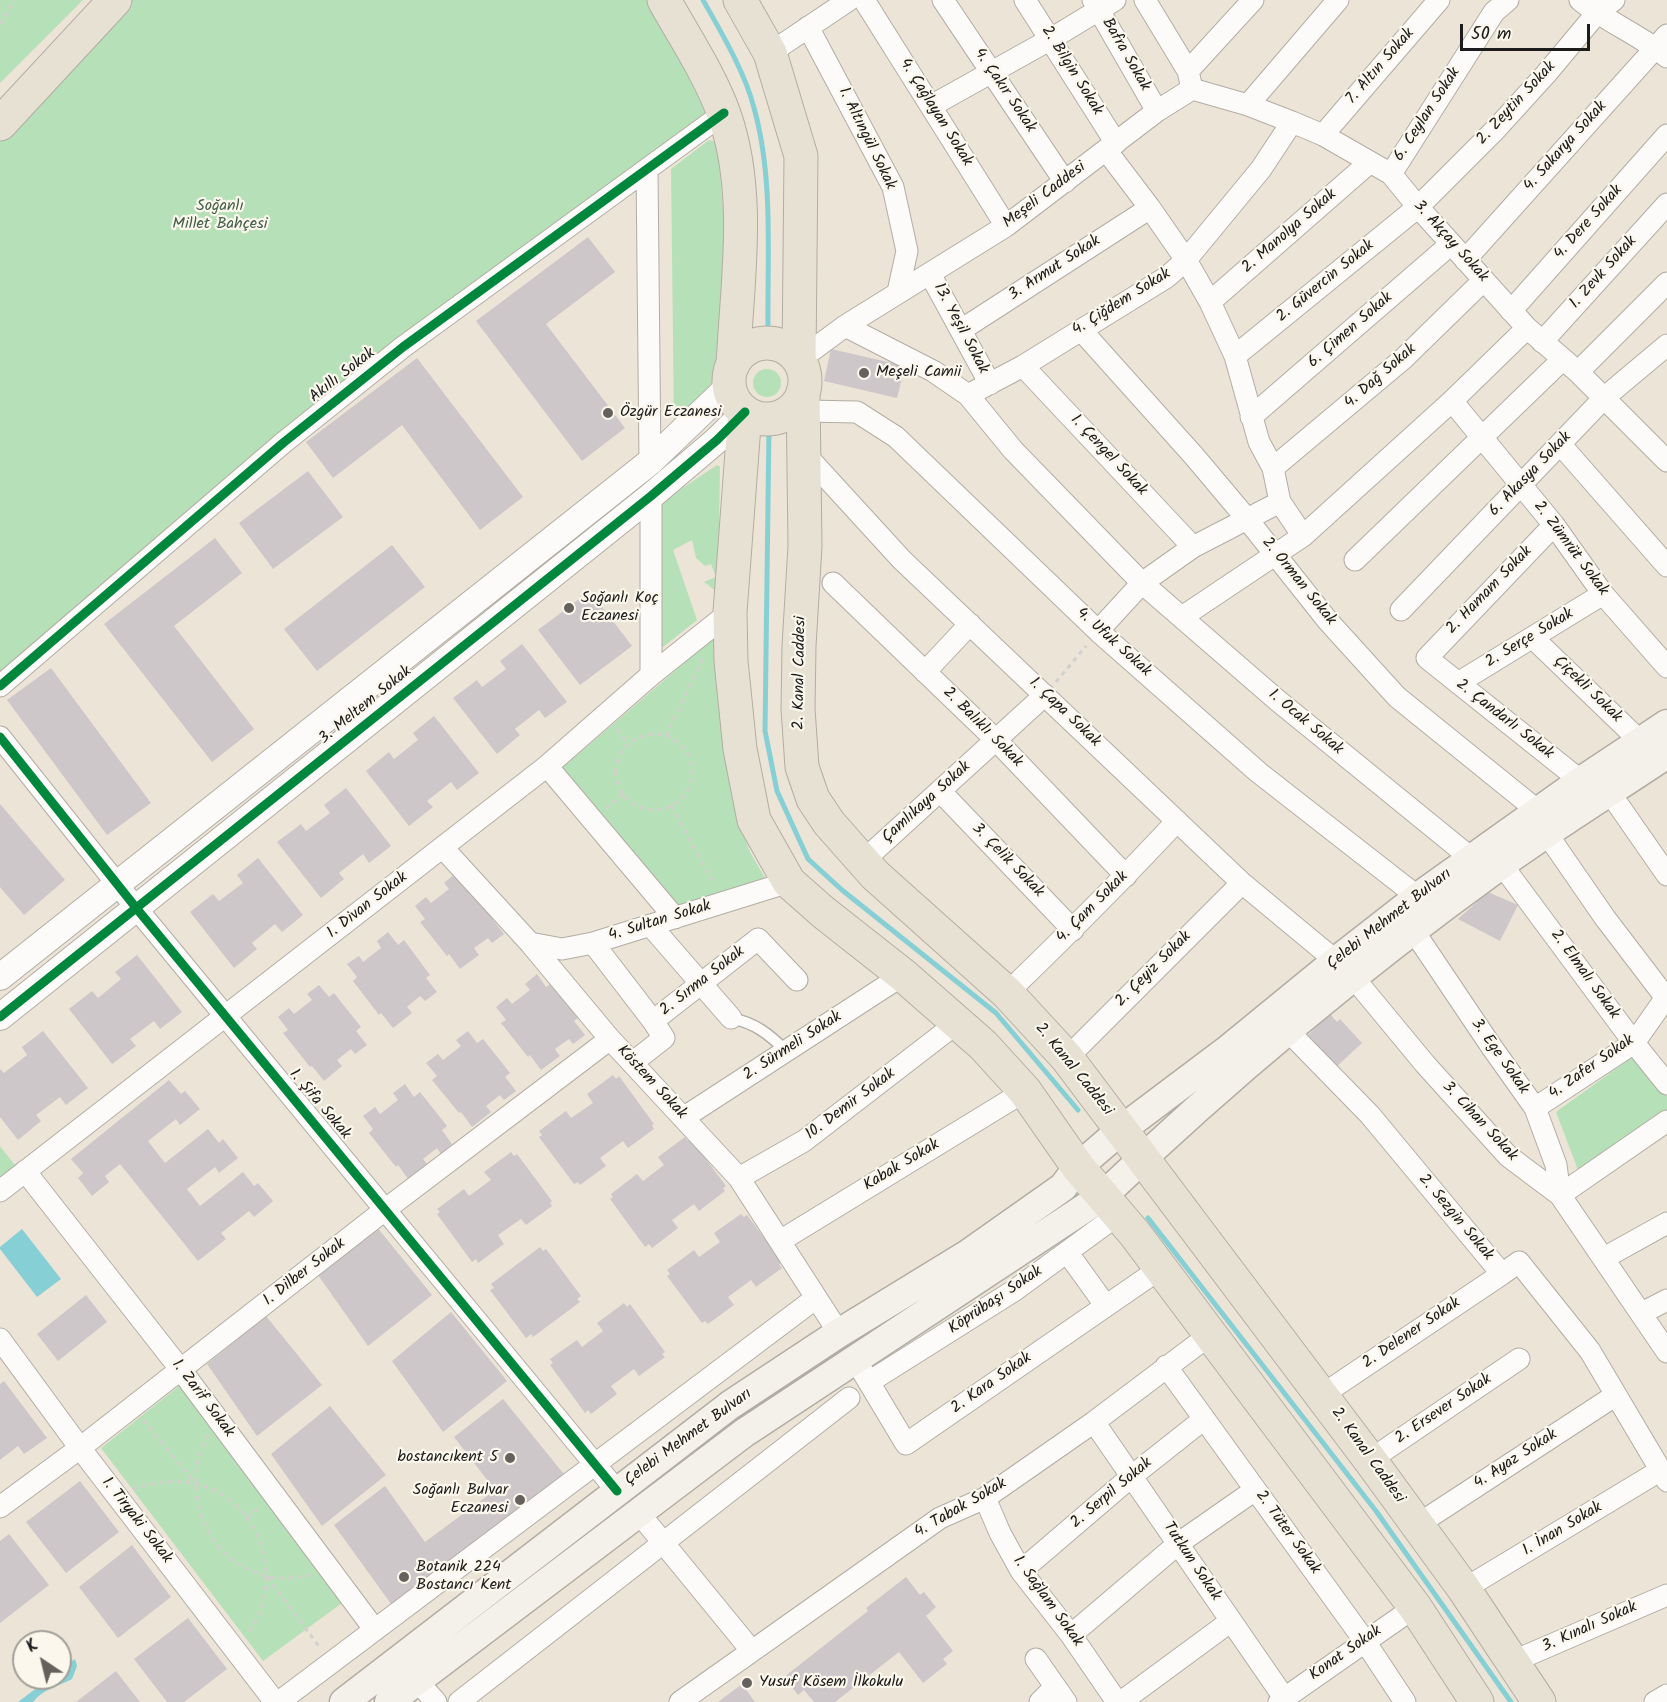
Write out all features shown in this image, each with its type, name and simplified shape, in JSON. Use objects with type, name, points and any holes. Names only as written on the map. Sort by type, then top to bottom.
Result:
[{"type":"main road","points":[[0,124],[115,0]]},
{"type":"main road","points":[[664,0],[724,113],[736,161],[740,227],[731,372],[730,389],[733,399],[746,412],[759,418],[772,418],[785,414],[795,406],[802,388],[789,349],[778,345],[767,343],[745,350],[737,357],[731,372]]},
{"type":"main road","name":"2. Kanal Caddesi","points":[[740,0],[770,52],[801,156],[805,580],[799,646],[798,709],[802,767],[813,799],[830,823],[863,861],[1007,993],[1067,1058],[1370,1460],[1464,1589],[1514,1661],[1539,1702]]},
{"type":"main road","points":[[746,412],[730,612],[731,661],[740,749],[754,820],[789,882],[903,975],[983,1045],[1025,1091],[1078,1167],[1161,1268],[1415,1607],[1477,1702]]},
{"type":"main road","name":"Çelebi Mehmet Bulvarı","points":[[344,1702],[730,1406],[839,1333],[968,1254],[1063,1187],[1078,1167],[1122,1130],[1226,1051],[1344,969],[1413,930],[1502,865],[1581,781],[1667,724]]},
{"type":"main road","name":"Çelebi Mehmet Bulvarı","points":[[390,1702],[744,1433],[862,1371],[1111,1205],[1142,1158],[1288,1031],[1344,969],[1418,897],[1471,858],[1610,792],[1667,754]]},
{"type":"street","points":[[770,52],[849,0]]},
{"type":"street","name":"4. Çağlayan Sokak","points":[[864,0],[1006,226]]},
{"type":"street","name":"4. Çakır Sokak","points":[[942,0],[1065,182]]},
{"type":"street","name":"2. Bilgin Sokak","points":[[1025,0],[1051,39],[1111,146],[1186,260],[1210,302],[1235,356],[1251,417],[1259,442],[1273,468],[1281,502],[1303,536]]},
{"type":"street","points":[[1145,0],[1190,80]]},
{"type":"street","name":"Meşeli Caddesi","points":[[802,388],[845,326],[1006,226],[1157,111],[1190,80],[1253,0]]},
{"type":"street","points":[[1248,105],[1338,0]]},
{"type":"street","name":"7. Altın Sokak","points":[[1323,135],[1440,0]]},
{"type":"street","points":[[1580,0],[1597,13],[1663,47]]},
{"type":"street","name":"2. Zeytin Sokak","points":[[1418,207],[1503,122],[1597,13],[1614,0]]},
{"type":"street","points":[[931,106],[1051,39],[1103,3]]},
{"type":"street","name":"Bafra Sokak","points":[[1103,3],[1157,111]]},
{"type":"street","name":"6. Ceylan Sokak","points":[[1391,174],[1494,4]]},
{"type":"street","name":"1. Altıngül Sokak","points":[[808,27],[893,187],[907,251],[898,292]]},
{"type":"street","name":"4. Sakarya Sokak","points":[[1466,260],[1663,47]]},
{"type":"street","name":"3. Akçay Sokak","points":[[1190,80],[1323,135],[1391,174],[1534,335],[1605,397],[1667,461]]},
{"type":"street","name":"Akıllı Sokak","points":[[0,686],[283,442],[403,348],[724,113]]},
{"type":"street","name":"4. Çiğdem Sokak","points":[[968,396],[1023,366],[1167,277],[1186,260],[1261,169],[1292,122]]},
{"type":"street","name":"4. Dere Sokak","points":[[1511,311],[1667,135]]},
{"type":"street","name":"2. Manolya Sokak","points":[[1210,302],[1370,162]]},
{"type":"street","points":[[647,170],[650,462]]},
{"type":"street","name":"1. Zevk Sokak","points":[[1182,617],[1303,536],[1452,401],[1534,335],[1667,204]]},
{"type":"street","name":"2. Güvercin Sokak","points":[[1235,356],[1418,207]]},
{"type":"street","name":"3. Armut Sokak","points":[[961,330],[1150,208]]},
{"type":"street","name":"6. Çimen Sokak","points":[[1251,417],[1451,244]]},
{"type":"street","name":"13. Yeşil Sokak","points":[[930,274],[990,384]]},
{"type":"street","name":"4. Dağ Sokak","points":[[1273,468],[1403,359],[1484,280]]},
{"type":"street","points":[[1355,560],[1483,436],[1570,366],[1667,283]]},
{"type":"street","name":"1. Ocak Sokak","points":[[845,326],[933,371],[968,396],[1013,450],[1142,583],[1276,700],[1471,858]]},
{"type":"street","name":"2. Orman Sokak","points":[[1081,330],[1247,519],[1328,621],[1397,697],[1543,823],[1605,918],[1666,997]]},
{"type":"street","name":"6. Akasya Sokak","points":[[1401,610],[1605,397],[1663,356]]},
{"type":"street","name":"1. Çengel Sokak","points":[[1023,366],[1193,547]]},
{"type":"street","name":"3. Meltem Sokak","points":[[0,977],[650,462],[723,392],[731,372]]},
{"type":"street","name":"4. Ufuk Sokak","points":[[802,388],[857,412],[896,437],[1098,631],[1258,772],[1418,897]]},
{"type":"street","name":"2. Zümrüt Sokak","points":[[1452,401],[1554,525],[1603,594],[1667,667]]},
{"type":"street","name":"3. Meltem Sokak","points":[[0,1017],[651,496],[746,412]]},
{"type":"street","points":[[1560,444],[1667,566]]},
{"type":"street","name":"1. Çapa Sokak","points":[[804,453],[902,560],[1242,883],[1344,969]]},
{"type":"street","points":[[651,496],[651,675]]},
{"type":"street","points":[[1098,631],[1142,583],[1193,547],[1281,502]]},
{"type":"street","name":"2. Hamam Sokak","points":[[1427,658],[1554,525]]},
{"type":"street","name":"2. Balıklı Sokak","points":[[833,583],[996,740],[1126,876]]},
{"type":"street","name":"2. Serçe Sokak","points":[[1458,683],[1603,594]]},
{"type":"street","name":"1. Divan Sokak","points":[[0,1191],[444,848],[547,766],[651,675],[730,612]]},
{"type":"street","points":[[925,672],[970,624]]},
{"type":"street","name":"Çiçekli Sokak","points":[[1533,638],[1641,742]]},
{"type":"street","name":"2. Çandarlı Sokak","points":[[1427,658],[1581,781]]},
{"type":"street","name":"Çamlıkaya Sokak","points":[[863,861],[1045,695]]},
{"type":"street","name":"1. Şifa Sokak","points":[[0,737],[137,909],[617,1491]]},
{"type":"street","points":[[547,766],[675,918]]},
{"type":"street","name":"3. Çelik Sokak","points":[[940,791],[1073,930]]},
{"type":"street","points":[[1610,792],[1667,874]]},
{"type":"street","name":"4. Çam Sokak","points":[[1007,993],[1073,930],[1177,821]]},
{"type":"street","name":"Köstem Sokak","points":[[444,848],[530,943],[609,1039],[739,1178],[839,1333]]},
{"type":"street","name":"2. Elmalı Sokak","points":[[1502,865],[1667,1084]]},
{"type":"street","name":"4. Sultan Sokak","points":[[530,943],[562,949],[593,943],[789,882]]},
{"type":"street","name":"2. Çeyiz Sokak","points":[[1067,1058],[1242,883]]},
{"type":"street","points":[[651,926],[731,1018]]},
{"type":"street","name":"3. Ege Sokak","points":[[1413,930],[1535,1108],[1556,1165],[1560,1195]]},
{"type":"street","name":"2. Sırma Sokak","points":[[593,943],[653,1021],[758,939],[797,980]]},
{"type":"street","name":"3. Cihan Sokak","points":[[1344,969],[1508,1156],[1560,1195],[1642,1312],[1667,1352]]},
{"type":"street","name":"2. Sürmeli Sokak","points":[[683,1118],[903,975]]},
{"type":"street","name":"4. Zafer Sokak","points":[[1535,1108],[1634,1043],[1666,997]]},
{"type":"street","points":[[632,1063],[664,1038],[653,1021]]},
{"type":"street","name":"10. Demir Sokak","points":[[739,1178],[804,1141],[957,1023]]},
{"type":"street","name":"2. Sezgin Sokak","points":[[1288,1031],[1370,1115],[1502,1274],[1519,1262],[1590,1351],[1664,1476]]},
{"type":"street","name":"1. Dilber Sokak","points":[[0,1507],[80,1448],[386,1209],[609,1039]]},
{"type":"street","name":"Kabak Sokak","points":[[780,1241],[1025,1091]]},
{"type":"street","points":[[1560,1195],[1667,1121]]},
{"type":"street","name":"1. Zarif Sokak","points":[[25,1171],[181,1370],[375,1629]]},
{"type":"street","name":"Köprübaşı Sokak","points":[[862,1371],[1015,1290],[1067,1252],[1111,1205]]},
{"type":"street","points":[[1604,1258],[1667,1223]]},
{"type":"street","points":[[1067,1252],[1106,1306]]},
{"type":"street","name":"2. Kara Sokak","points":[[862,1371],[906,1444],[1161,1268]]},
{"type":"street","name":"2. Delener Sokak","points":[[1322,1395],[1502,1274]]},
{"type":"street","points":[[277,1702],[816,1298]]},
{"type":"street","points":[[1642,1312],[1667,1300]]},
{"type":"street","name":"4. Tabak Sokak","points":[[680,1702],[940,1518],[985,1498],[1094,1422],[1210,1334]]},
{"type":"street","name":"1. Tiryaki Sokak","points":[[0,1339],[80,1448],[277,1702]]},
{"type":"street","name":"2. Ersever Sokak","points":[[1370,1460],[1519,1359]]},
{"type":"street","name":"2. Tüter Sokak","points":[[1166,1366],[1364,1640],[1405,1702]]},
{"type":"street","name":"4. Ayaz Sokak","points":[[1417,1525],[1616,1395]]},
{"type":"street","points":[[467,1700],[849,1398]]},
{"type":"street","name":"2. Serpil Sokak","points":[[1021,1571],[1132,1476],[1204,1419]]},
{"type":"street","name":"Tutkun Sokak","points":[[1094,1422],[1179,1543],[1283,1700]]},
{"type":"street","name":"1. İnan Sokak","points":[[1464,1589],[1664,1476]]},
{"type":"street","points":[[1071,1635],[1179,1543],[1255,1490]]},
{"type":"street","name":"1. Sağlam Sokak","points":[[985,1498],[1000,1533],[1021,1571],[1119,1702]]},
{"type":"street","points":[[638,1512],[751,1650]]},
{"type":"street","name":"3. Kınalı Sokak","points":[[1514,1661],[1667,1595]]},
{"type":"street","name":"Konat Sokak","points":[[1283,1700],[1364,1640],[1415,1607]]},
{"type":"street","points":[[1119,1702],[1231,1621]]},
{"type":"street","points":[[1036,1659],[1060,1694],[1040,1702]]},
{"type":"street","points":[[417,1681],[436,1702]]},
{"type":"street","points":[[1655,1702],[1667,1695]]},
{"type":"lane","points":[[731,1018],[762,1029],[786,1052]]},
{"type":"path","points":[[0,24],[15,0]]},
{"type":"path","points":[[1045,695],[1098,631]]},
{"type":"path","points":[[666,736],[706,653]]},
{"type":"path","points":[[650,734],[666,736],[682,746],[689,756],[692,779],[688,790],[671,806],[658,810],[645,809],[633,804],[623,794],[617,783],[616,769],[619,756],[627,745],[638,738],[650,734]]},
{"type":"path","points":[[671,806],[724,903]]},
{"type":"path","points":[[132,1407],[196,1485]]},
{"type":"path","points":[[219,1421],[203,1443],[197,1465],[197,1497],[202,1517],[211,1536],[225,1554],[245,1567],[266,1576],[298,1577],[330,1570]]},
{"type":"path","points":[[116,1495],[154,1482],[181,1481],[207,1487],[228,1499],[247,1517],[259,1539],[266,1561],[266,1589],[261,1613],[234,1649]]},
{"type":"path","points":[[266,1576],[332,1663]]},
{"type":"green space","points":[[0,0],[83,0],[0,83]]},
{"type":"green space","name":"Soğanlı Millet Bahçesi","points":[[127,0],[654,0],[716,114],[444,311],[0,679],[0,133]]},
{"type":"green space","points":[[709,140],[717,142],[724,223],[721,374],[674,424],[671,169]]},
{"type":"green space","points":[[767,369],[777,373],[781,383],[777,393],[767,397],[757,393],[753,383],[757,373]]},
{"type":"green space","points":[[717,465],[720,467],[719,523],[724,594],[721,595],[704,582],[716,577],[711,564],[705,566],[696,558],[692,540],[673,550],[697,620],[663,647],[661,646],[661,507],[665,500]]},
{"type":"green space","points":[[719,633],[738,821],[750,852],[765,878],[678,908],[561,769]]},
{"type":"green space","points":[[1635,1055],[1667,1096],[1667,1112],[1578,1170],[1556,1112]]},
{"type":"green space","points":[[0,1146],[14,1164],[22,1165],[0,1182]]},
{"type":"green space","points":[[183,1383],[342,1603],[263,1661],[101,1448]]},
{"type":"water","points":[[22,1229],[61,1279],[37,1297],[0,1249]]},
{"type":"water","points":[[75,1659],[77,1666],[72,1679],[72,1661]]},
{"type":"water","points":[[34,1690],[48,1690],[33,1702],[18,1702]]},
{"type":"building","points":[[588,237],[615,272],[546,324],[625,428],[582,461],[476,321]]},
{"type":"building","name":"Meşeli Camii","points":[[831,349],[905,366],[897,398],[824,381]]},
{"type":"building","points":[[417,358],[523,497],[480,530],[402,425],[333,478],[306,442]]},
{"type":"building","points":[[308,471],[343,517],[273,569],[239,523]]},
{"type":"building","points":[[215,538],[242,573],[174,626],[254,729],[212,762],[104,624]]},
{"type":"building","points":[[392,545],[425,587],[317,671],[284,629]]},
{"type":"building","points":[[590,591],[632,646],[580,685],[538,630]]},
{"type":"building","points":[[522,644],[567,702],[545,718],[539,710],[515,729],[520,735],[497,754],[453,698],[477,680],[482,687],[506,669],[500,661]]},
{"type":"building","points":[[51,668],[151,803],[107,835],[7,700]]},
{"type":"building","points":[[434,716],[479,773],[457,790],[451,782],[427,801],[433,807],[409,826],[366,771],[389,752],[394,759],[418,740],[413,733]]},
{"type":"building","points":[[346,788],[391,846],[369,863],[363,854],[339,873],[344,879],[321,898],[277,842],[301,824],[306,831],[330,813],[324,805]]},
{"type":"building","points":[[0,804],[65,880],[24,915],[0,887]]},
{"type":"building","points":[[258,858],[303,915],[282,932],[275,924],[252,943],[257,949],[234,968],[190,912],[213,894],[219,901],[243,883],[237,875]]},
{"type":"building","points":[[456,873],[498,916],[493,920],[504,934],[492,943],[488,938],[474,948],[479,955],[460,969],[420,922],[425,919],[415,906],[426,897],[431,903],[449,889],[444,883]]},
{"type":"building","points":[[1488,892],[1518,905],[1500,941],[1458,919]]},
{"type":"building","points":[[388,932],[398,945],[404,940],[430,975],[426,978],[437,992],[425,1001],[420,996],[407,1007],[412,1013],[393,1028],[381,1013],[379,1015],[353,981],[357,977],[347,964],[359,956],[363,962],[381,948],[377,941]]},
{"type":"building","points":[[137,955],[182,1012],[160,1029],[154,1021],[130,1039],[136,1046],[112,1064],[69,1009],[92,991],[98,998],[121,979],[115,972]]},
{"type":"building","points":[[537,974],[546,987],[552,983],[579,1017],[574,1021],[585,1035],[573,1044],[569,1039],[555,1049],[560,1056],[541,1070],[501,1023],[506,1020],[496,1007],[507,998],[512,1004],[530,990],[525,984]]},
{"type":"building","points":[[319,985],[329,997],[334,993],[361,1027],[356,1031],[367,1045],[355,1054],[351,1049],[337,1060],[342,1066],[324,1081],[283,1033],[288,1030],[278,1017],[289,1008],[294,1014],[312,1000],[307,994]]},
{"type":"building","points":[[1330,1014],[1337,1022],[1340,1019],[1362,1043],[1335,1068],[1306,1037]]},
{"type":"building","points":[[43,1031],[88,1088],[66,1105],[60,1097],[36,1115],[41,1121],[18,1140],[0,1117],[0,1069],[4,1073],[27,1055],[22,1047]]},
{"type":"building","points":[[468,1031],[477,1043],[483,1039],[510,1073],[505,1077],[516,1091],[504,1100],[500,1095],[486,1106],[491,1112],[472,1127],[432,1080],[437,1076],[426,1063],[438,1054],[443,1060],[461,1046],[456,1040]]},
{"type":"building","points":[[613,1075],[616,1079],[619,1076],[654,1124],[652,1125],[654,1129],[628,1148],[623,1141],[600,1158],[606,1166],[580,1185],[578,1182],[574,1184],[539,1137],[542,1135],[539,1131],[566,1111],[571,1118],[593,1103],[587,1094]]},
{"type":"building","points":[[169,1080],[181,1094],[185,1091],[200,1109],[180,1125],[176,1119],[148,1141],[165,1163],[208,1129],[219,1143],[223,1139],[238,1158],[219,1173],[215,1167],[187,1189],[200,1206],[243,1172],[254,1186],[258,1183],[273,1201],[254,1217],[249,1211],[221,1233],[226,1239],[198,1261],[120,1164],[105,1176],[109,1182],[92,1196],[78,1178],[83,1173],[71,1159]]},
{"type":"building","points":[[405,1084],[414,1097],[420,1092],[447,1126],[442,1130],[452,1144],[441,1154],[437,1148],[423,1159],[428,1165],[409,1180],[369,1133],[373,1129],[363,1116],[375,1107],[380,1114],[398,1100],[393,1093]]},
{"type":"building","points":[[685,1137],[688,1141],[691,1139],[726,1186],[723,1188],[725,1191],[699,1211],[694,1204],[672,1220],[678,1228],[652,1248],[649,1244],[645,1247],[610,1199],[613,1197],[611,1194],[637,1174],[643,1181],[664,1165],[658,1157]]},
{"type":"building","points":[[511,1152],[514,1156],[517,1154],[552,1201],[550,1203],[552,1206],[526,1225],[521,1219],[498,1235],[504,1244],[478,1263],[476,1259],[472,1262],[437,1214],[440,1212],[437,1209],[464,1189],[469,1196],[491,1180],[484,1172]]},
{"type":"building","points":[[741,1214],[744,1217],[747,1215],[782,1262],[779,1264],[782,1268],[756,1287],[751,1280],[728,1297],[734,1305],[708,1324],[705,1321],[702,1323],[667,1276],[670,1274],[667,1270],[694,1250],[699,1257],[720,1242],[714,1233]]},
{"type":"building","points":[[376,1226],[432,1295],[368,1346],[318,1275]]},
{"type":"building","points":[[540,1247],[543,1251],[546,1249],[581,1296],[577,1299],[580,1302],[533,1337],[531,1334],[526,1338],[490,1290],[494,1288],[491,1284]]},
{"type":"building","points":[[86,1295],[107,1322],[58,1361],[37,1334]]},
{"type":"building","points":[[624,1303],[627,1307],[630,1304],[665,1352],[662,1354],[665,1357],[639,1376],[634,1369],[611,1386],[617,1394],[591,1414],[588,1410],[585,1413],[550,1365],[553,1363],[550,1359],[577,1340],[582,1347],[603,1331],[597,1323]]},
{"type":"building","name":"bostancıkent 5","points":[[451,1312],[507,1381],[443,1432],[392,1361]]},
{"type":"building","points":[[266,1316],[322,1385],[257,1436],[207,1364]]},
{"type":"building","points":[[4,1381],[47,1438],[24,1454],[18,1446],[0,1460],[0,1384]]},
{"type":"building","points":[[503,1399],[567,1478],[394,1608],[334,1525],[385,1486],[425,1542],[495,1490],[454,1437]]},
{"type":"building","name":"bostancıkent 5","points":[[330,1406],[386,1475],[322,1526],[271,1454]]},
{"type":"building","points":[[80,1481],[119,1532],[66,1573],[26,1522]]},
{"type":"building","points":[[9,1534],[49,1585],[0,1623],[0,1541]]},
{"type":"building","points":[[132,1545],[171,1597],[118,1638],[79,1587]]},
{"type":"building","points":[[906,1577],[920,1595],[924,1592],[936,1607],[926,1616],[953,1651],[943,1659],[947,1664],[923,1683],[899,1652],[835,1702],[814,1702],[804,1690],[798,1695],[784,1677],[868,1611],[866,1608]]},
{"type":"building","points":[[188,1618],[227,1669],[184,1702],[167,1702],[134,1659]]},
{"type":"building","points":[[116,1671],[140,1702],[76,1702]]},
{"type":"building","points":[[742,1684],[755,1702],[718,1702]]},
{"type":"waterway","points":[[703,0],[745,80],[760,135],[767,191],[768,332]]},
{"type":"waterway","points":[[769,426],[765,731],[777,791],[808,859],[842,890],[996,1013],[1078,1110]]},
{"type":"waterway","points":[[1148,1218],[1376,1511],[1511,1702]]},
{"type":"cycle path","points":[[0,686],[283,443],[403,347],[724,113]]},
{"type":"cycle path","points":[[0,1017],[651,496],[717,440],[745,412]]},
{"type":"cycle path","points":[[0,737],[137,909],[617,1491]]},
{"type":"place","name":"Meşeli Camii","points":[[864,373]]},
{"type":"place","name":"Özgür Eczanesi","points":[[608,413]]},
{"type":"place","name":"Soğanlı Koç Eczanesi","points":[[569,608]]},
{"type":"place","name":"bostancıkent 5","points":[[510,1458]]},
{"type":"place","name":"Soğanlı Bulvar Eczanesi","points":[[520,1500]]},
{"type":"place","name":"Botanik 224 Bostancı Kent","points":[[404,1577]]},
{"type":"place","name":"Yusuf Kösem İlkokulu","points":[[747,1683]]}]
